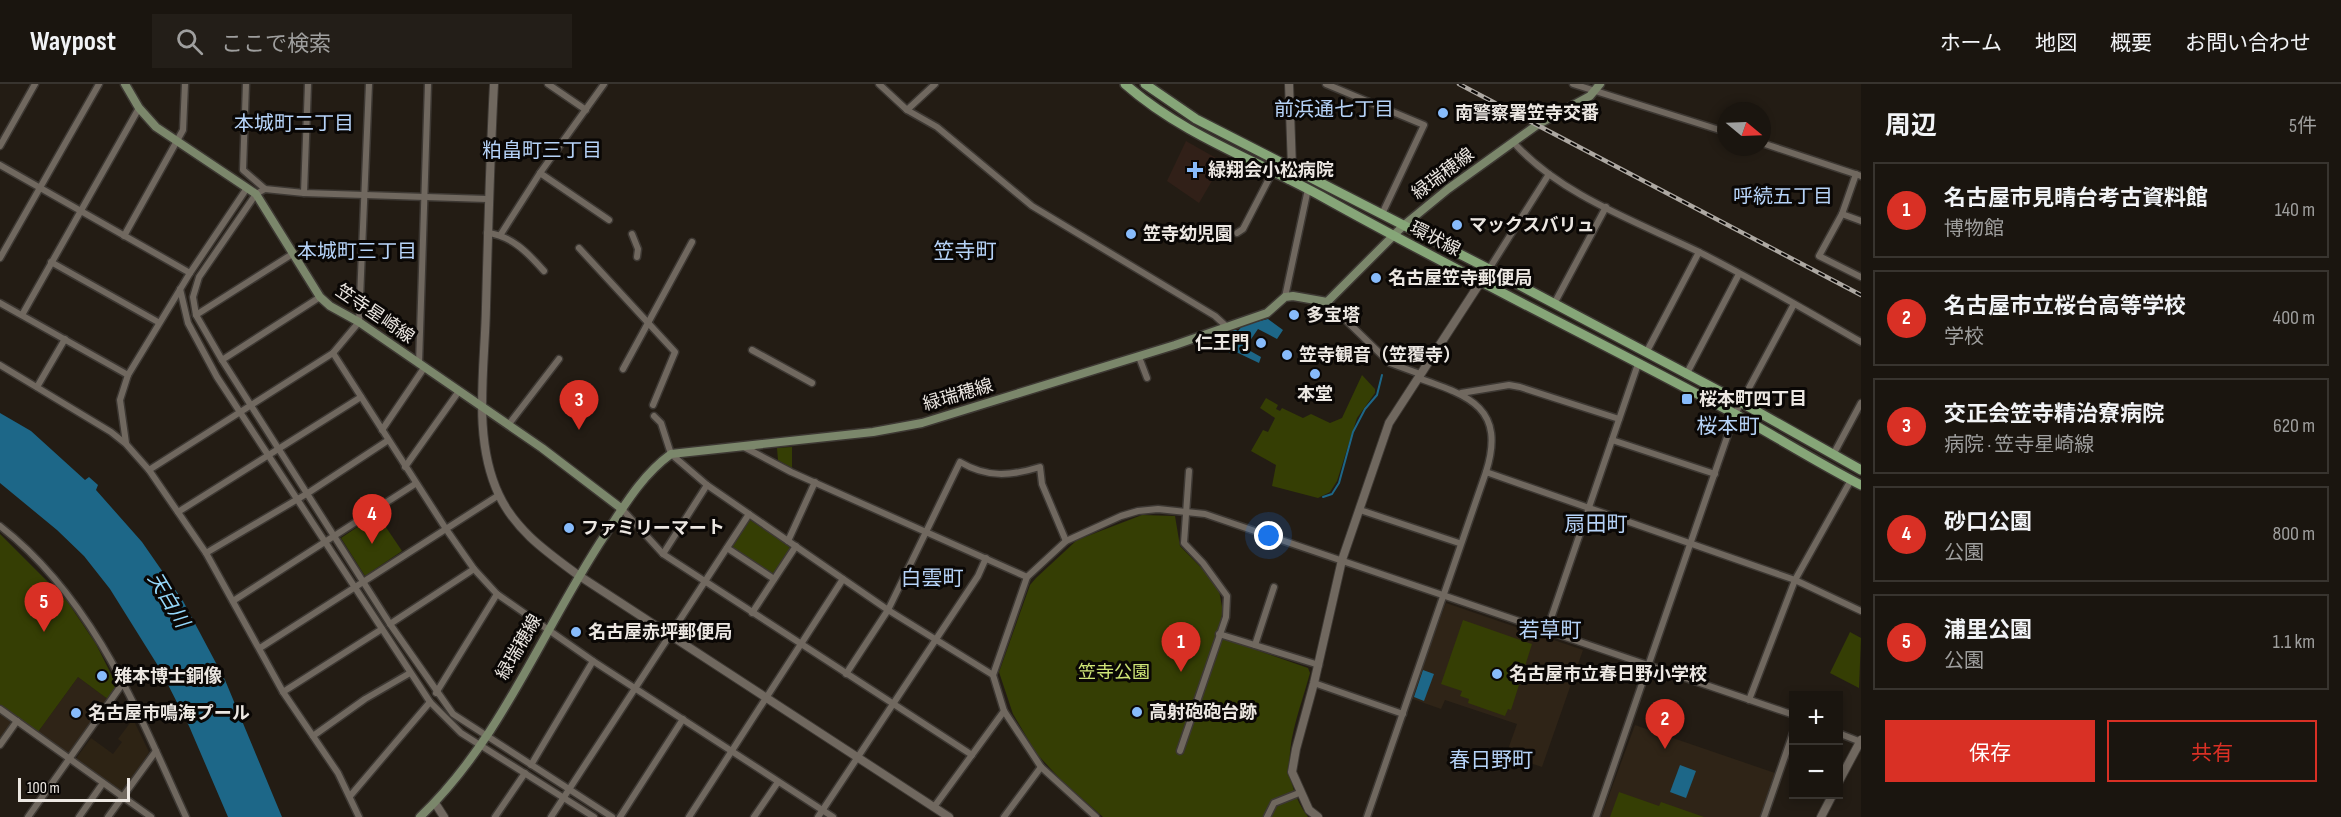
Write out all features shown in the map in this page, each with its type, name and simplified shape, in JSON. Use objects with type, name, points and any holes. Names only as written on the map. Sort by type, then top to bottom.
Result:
[{"type":"main road","name":"笠寺星崎線","points":[[125,84],[139,108],[156,127],[256,194],[320,297],[330,306],[358,322],[483,406],[622,509]]},
{"type":"main road","name":"環状線","points":[[1125,84],[1157,110],[1189,131],[1308,189],[1393,237],[1735,414],[1861,485]]},
{"type":"main road","name":"環状線","points":[[1145,84],[1196,119],[1489,269],[1742,403],[1861,470]]},
{"type":"main road","name":"緑瑞穂線","points":[[1327,302],[1403,226],[1448,189],[1542,122],[1590,96],[1597,87]]},
{"type":"main road","points":[[1285,297],[1293,296],[1327,302]]},
{"type":"main road","name":"緑瑞穂線","points":[[420,817],[435,803],[481,746],[578,575],[653,467],[671,454],[861,434],[922,423],[1139,357],[1267,313],[1285,297]]},
{"type":"street","points":[[0,146],[35,84]]},
{"type":"street","points":[[0,258],[99,84]]},
{"type":"street","points":[[124,236],[183,130],[185,84]]},
{"type":"street","points":[[246,84],[243,170],[265,189]]},
{"type":"street","points":[[304,193],[308,84]]},
{"type":"street","points":[[149,470],[333,353],[358,322],[369,84]]},
{"type":"street","points":[[382,430],[422,366],[424,197],[429,84]]},
{"type":"street","points":[[494,84],[487,199],[483,406],[485,446],[491,475],[499,495],[524,533],[578,575],[949,817]]},
{"type":"street","points":[[548,84],[586,110]]},
{"type":"street","points":[[501,234],[540,173],[604,84]]},
{"type":"street","points":[[879,84],[908,110],[937,127],[1032,206],[1215,316],[1226,326]]},
{"type":"street","points":[[908,110],[935,84]]},
{"type":"street","points":[[1289,84],[1292,167],[1289,180]]},
{"type":"street","points":[[1326,84],[1424,125],[1382,214]]},
{"type":"street","points":[[1573,84],[1597,87],[1717,129]]},
{"type":"street","points":[[22,315],[139,108]]},
{"type":"street","points":[[1514,143],[1534,165],[1606,207],[1699,252],[1861,342]]},
{"type":"street","points":[[1771,146],[1859,175],[1820,256],[1861,277]]},
{"type":"street","points":[[0,165],[189,273]]},
{"type":"street","points":[[540,173],[609,220]]},
{"type":"street","points":[[1237,233],[1243,228],[1272,173]]},
{"type":"street","points":[[1318,817],[1309,810],[1299,793],[1292,772],[1296,749],[1319,665],[1342,560],[1389,423],[1549,174]]},
{"type":"street","points":[[126,444],[120,400],[128,375],[189,273],[247,188]]},
{"type":"street","points":[[487,199],[304,193],[265,189],[256,194],[199,277],[193,297],[196,315],[250,405],[337,537],[390,624],[436,693],[453,714],[612,817]]},
{"type":"street","points":[[1285,297],[1308,189]]},
{"type":"street","points":[[1554,304],[1606,207]]},
{"type":"street","points":[[1842,214],[1861,221]]},
{"type":"street","points":[[487,232],[501,234],[528,253],[544,271]]},
{"type":"street","points":[[632,234],[638,249],[638,257]]},
{"type":"street","points":[[623,369],[692,242]]},
{"type":"street","points":[[579,248],[675,352],[653,405]]},
{"type":"street","points":[[1646,353],[1699,252]]},
{"type":"street","points":[[196,315],[294,253]]},
{"type":"street","points":[[51,262],[158,322]]},
{"type":"street","points":[[1686,375],[1739,274]]},
{"type":"street","points":[[180,289],[188,323],[238,412],[269,454],[430,702],[441,716],[481,746],[594,817]]},
{"type":"street","points":[[222,360],[320,297]]},
{"type":"street","points":[[1327,302],[1390,363],[1461,393],[1477,406],[1489,422],[1493,438],[1486,472],[1459,543],[1444,595],[1367,817]]},
{"type":"street","points":[[0,303],[128,375]]},
{"type":"street","points":[[1596,817],[1735,414],[1794,304]]},
{"type":"street","points":[[37,387],[65,339]]},
{"type":"street","points":[[752,350],[812,383]]},
{"type":"street","points":[[333,353],[415,484],[474,569],[497,594],[593,661],[833,817]]},
{"type":"street","points":[[1139,357],[1147,378]]},
{"type":"street","points":[[508,424],[559,359]]},
{"type":"street","points":[[0,364],[126,444],[149,470],[206,553],[283,692],[351,795],[359,817]]},
{"type":"street","points":[[1547,630],[1638,364]]},
{"type":"street","points":[[1461,393],[1509,385],[1619,419]]},
{"type":"street","points":[[405,467],[459,391]]},
{"type":"street","points":[[178,512],[361,397]]},
{"type":"street","points":[[1833,455],[1861,403]]},
{"type":"street","points":[[654,416],[661,423],[671,454],[707,485],[888,609],[993,675]]},
{"type":"street","points":[[1612,440],[1715,474]]},
{"type":"street","points":[[206,553],[308,493],[387,441]]},
{"type":"street","points":[[742,446],[815,482],[1027,577]]},
{"type":"street","points":[[846,674],[888,609],[960,462],[982,472],[1003,475],[1040,467],[1042,484],[1066,541]]},
{"type":"street","points":[[1180,751],[1226,617],[1227,596],[1203,563],[1184,543],[1189,471]]},
{"type":"street","points":[[1486,472],[1795,580],[1861,611]]},
{"type":"street","points":[[1749,700],[1795,580],[1851,480]]},
{"type":"street","points":[[788,541],[815,482]]},
{"type":"street","points":[[233,601],[337,537],[415,484]]},
{"type":"street","points":[[663,554],[707,485]]},
{"type":"street","points":[[260,648],[499,495]]},
{"type":"street","points":[[622,509],[663,554],[972,755]]},
{"type":"street","points":[[1096,817],[1041,767],[1004,711],[993,675],[1027,577],[1066,541],[1081,532],[1138,511],[1158,509],[1205,514],[1789,713]]},
{"type":"street","points":[[1360,510],[1459,543]]},
{"type":"street","points":[[551,817],[749,514]]},
{"type":"street","points":[[0,526],[71,597],[96,633],[123,683],[186,817]]},
{"type":"street","points":[[752,613],[796,546]]},
{"type":"street","points":[[727,549],[774,579]]},
{"type":"street","points":[[818,817],[978,576],[986,558]]},
{"type":"street","points":[[390,624],[474,569]]},
{"type":"street","points":[[689,817],[843,579]]},
{"type":"street","points":[[1255,645],[1274,587]]},
{"type":"street","points":[[436,693],[497,594]]},
{"type":"street","points":[[283,692],[381,629]]},
{"type":"street","points":[[1220,634],[1319,665]]},
{"type":"street","points":[[531,765],[593,661]]},
{"type":"street","points":[[313,736],[365,699],[410,674]]},
{"type":"street","points":[[28,817],[123,683]]},
{"type":"street","points":[[1314,683],[1403,714]]},
{"type":"street","points":[[351,795],[430,702]]},
{"type":"street","points":[[0,709],[152,817]]},
{"type":"street","points":[[934,807],[1004,711]]},
{"type":"street","points":[[620,817],[683,719]]},
{"type":"street","points":[[0,745],[17,721]]},
{"type":"street","points":[[1843,734],[1861,741],[1843,775]]},
{"type":"street","points":[[1764,817],[1789,744]]},
{"type":"street","points":[[108,817],[156,752]]},
{"type":"street","points":[[1004,817],[1041,767]]},
{"type":"street","points":[[495,817],[525,773]]},
{"type":"street","points":[[754,817],[778,782]]},
{"type":"street","points":[[79,817],[103,783]]},
{"type":"street","points":[[1266,817],[1274,803],[1299,793]]},
{"type":"street","points":[[1821,817],[1831,799]]},
{"type":"street","points":[[435,803],[440,815]]},
{"type":"street","points":[[1080,817],[1086,809]]},
{"type":"shaded area","name":"緑翔会小松病院","points":[[1186,141],[1223,162],[1199,203],[1167,181]]},
{"type":"shaded area","name":"名古屋市立春日野小学校","points":[[1446,603],[1583,650],[1542,767],[1506,755],[1517,724],[1445,700],[1441,709],[1410,698]]},
{"type":"shaded area","points":[[78,677],[109,700],[71,753],[67,753],[38,732]]},
{"type":"shaded area","points":[[0,713],[10,720],[11,724],[0,740]]},
{"type":"shaded area","points":[[133,719],[149,752],[124,790],[119,790],[77,760],[77,757],[91,738],[113,754],[122,742],[118,739]]},
{"type":"shaded area","points":[[1635,725],[1775,773],[1760,817],[1601,817]]},
{"type":"green space","points":[[1362,375],[1375,389],[1375,393],[1357,418],[1337,481],[1330,492],[1318,498],[1272,486],[1276,465],[1251,451],[1263,430],[1268,432],[1275,418],[1260,408],[1266,398],[1278,405],[1276,409],[1280,411],[1282,408],[1303,418],[1311,414],[1330,423],[1342,418]]},
{"type":"green space","points":[[792,447],[792,468],[778,460],[777,448]]},
{"type":"green space","points":[[377,514],[402,551],[365,576],[341,538]]},
{"type":"green space","name":"笠寺公園","points":[[1142,515],[1175,516],[1180,546],[1218,585],[1223,612],[1216,636],[1308,668],[1310,673],[1294,729],[1290,764],[1297,799],[1308,817],[1103,817],[1062,781],[1036,753],[1013,714],[999,672],[1030,585],[1077,540]]},
{"type":"green space","points":[[750,520],[793,548],[774,577],[731,549]]},
{"type":"green space","points":[[0,534],[67,601],[96,644],[117,686],[109,700],[78,677],[38,732],[0,705]]},
{"type":"green space","points":[[1463,620],[1532,644],[1511,710],[1508,709],[1505,716],[1468,703],[1469,699],[1460,696],[1462,691],[1441,684]]},
{"type":"green space","points":[[1850,632],[1861,638],[1859,688],[1830,673]]},
{"type":"green space","points":[[1619,792],[1659,806],[1661,802],[1704,817],[1610,817]]},
{"type":"water","points":[[1268,319],[1283,330],[1277,339],[1258,329],[1245,348],[1261,357],[1259,363],[1236,352],[1229,353],[1222,330],[1232,328],[1238,331],[1243,325]]},
{"type":"water","name":"天白川","points":[[0,413],[31,431],[85,480],[89,477],[98,485],[96,490],[142,542],[183,601],[225,680],[282,817],[228,817],[189,726],[160,669],[110,589],[84,556],[57,530],[0,483]]},
{"type":"water","points":[[1423,670],[1434,674],[1424,701],[1414,697]]},
{"type":"water","points":[[1680,765],[1696,771],[1686,798],[1670,792]]},
{"type":"waterway","points":[[1323,497],[1332,494],[1339,483],[1353,432],[1365,409],[1377,395],[1382,375]]},
{"type":"railway","points":[[1459,84],[1861,295]]},
{"type":"place","name":"南警察署笠寺交番","points":[[1443,113]]},
{"type":"place","name":"緑翔会小松病院","points":[[1195,170]]},
{"type":"place","name":"マックスバリュ","points":[[1457,225]]},
{"type":"place","name":"笠寺幼児園","points":[[1131,234]]},
{"type":"place","name":"名古屋笠寺郵便局","points":[[1376,278]]},
{"type":"place","name":"多宝塔","points":[[1294,315]]},
{"type":"place","name":"仁王門","points":[[1261,343]]},
{"type":"place","name":"笠寺観音（笠覆寺）","points":[[1287,355]]},
{"type":"place","name":"本堂","points":[[1315,374]]},
{"type":"place","name":"桜本町四丁目","points":[[1687,399]]},
{"type":"place","name":"交正会笠寺精治寮病院","points":[[579,430]]},
{"type":"place","name":"ファミリーマート","points":[[569,528]]},
{"type":"place","name":"砂口公園","points":[[372,544]]},
{"type":"place","name":"浦里公園","points":[[44,632]]},
{"type":"place","name":"名古屋赤坪郵便局","points":[[576,632]]},
{"type":"place","name":"名古屋市見晴台考古資料館","points":[[1181,672]]},
{"type":"place","name":"名古屋市立春日野小学校","points":[[1497,674]]},
{"type":"place","name":"雉本博士銅像","points":[[102,676]]},
{"type":"place","name":"高射砲砲台跡","points":[[1137,712]]},
{"type":"place","name":"名古屋市鳴海プール","points":[[76,713]]},
{"type":"place","name":"名古屋市立桜台高等学校","points":[[1665,749]]},
{"type":"district","name":"前浜通七丁目","points":[[1334,110]]},
{"type":"district","name":"本城町二丁目","points":[[294,124]]},
{"type":"district","name":"粕畠町三丁目","points":[[542,151]]},
{"type":"district","name":"呼続五丁目","points":[[1783,197]]},
{"type":"district","name":"笠寺町","points":[[965,251]]},
{"type":"district","name":"本城町三丁目","points":[[357,252]]},
{"type":"district","name":"桜本町","points":[[1728,426]]},
{"type":"district","name":"扇田町","points":[[1596,524]]},
{"type":"district","name":"白雲町","points":[[932,578]]},
{"type":"district","name":"若草町","points":[[1550,630]]},
{"type":"district","name":"春日野町","points":[[1491,760]]}]
